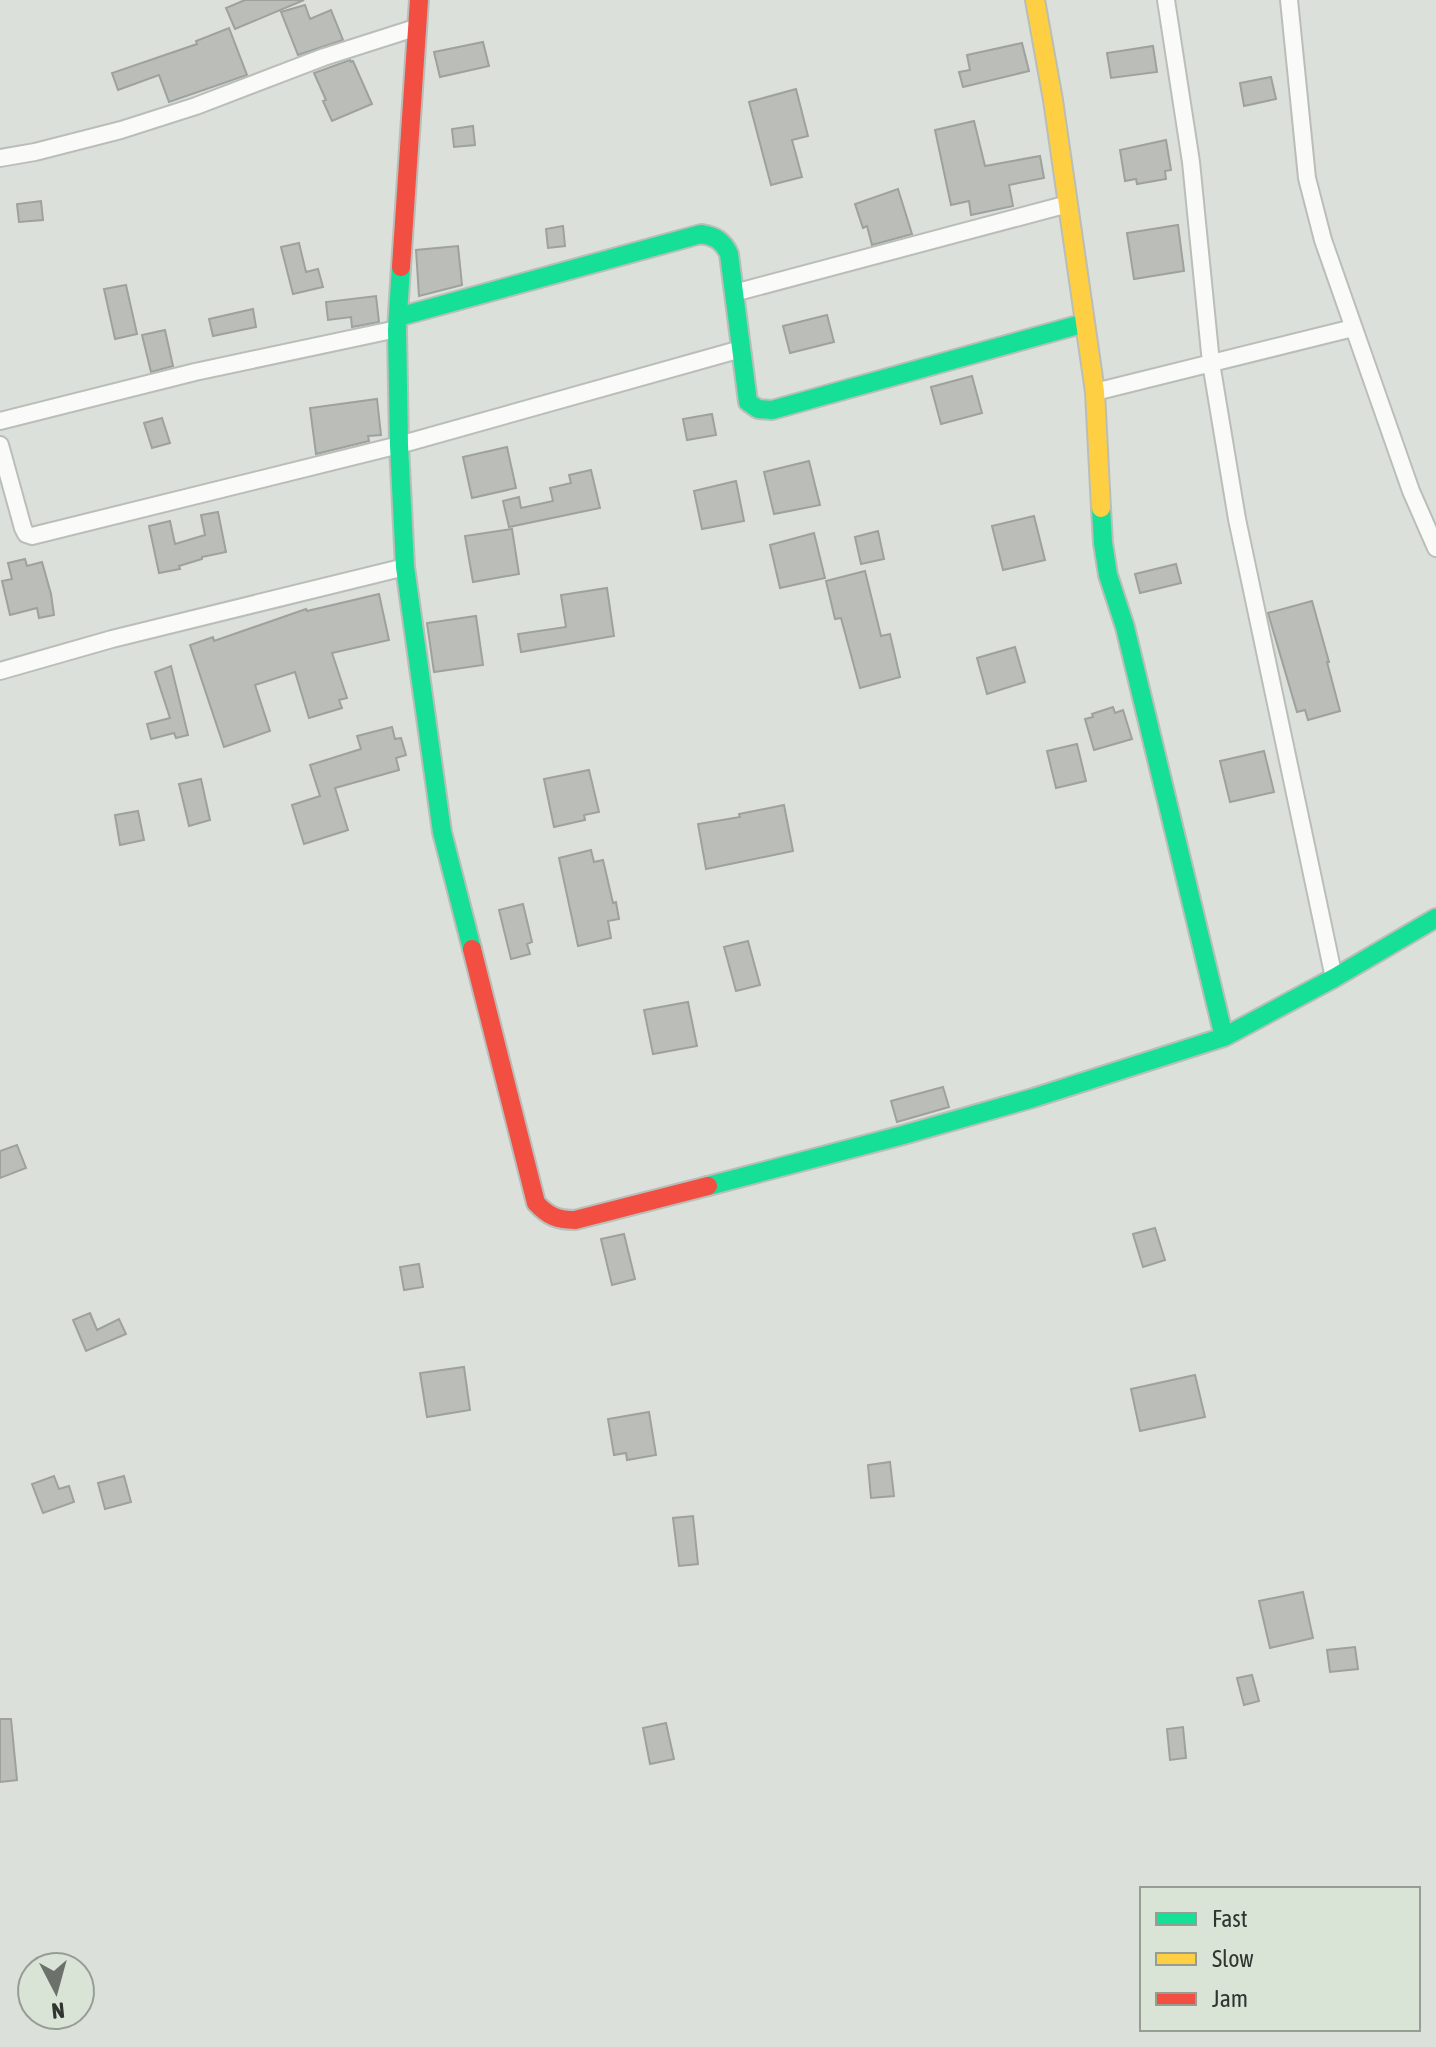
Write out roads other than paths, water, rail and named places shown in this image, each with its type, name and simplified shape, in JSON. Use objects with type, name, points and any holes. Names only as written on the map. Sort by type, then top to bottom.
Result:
[{"type":"street","points":[[419,0],[398,323],[399,445],[405,567],[442,832],[536,1203],[555,1220],[575,1220],[1033,1098],[1224,1037],[1436,918]]},
{"type":"street","points":[[1035,0],[1053,100],[1095,392],[1101,512],[1108,575],[1125,627],[1224,1037]]},
{"type":"street","points":[[1166,0],[1191,162],[1211,363],[1237,519],[1334,978]]},
{"type":"street","points":[[1289,0],[1307,178],[1323,240],[1411,491],[1436,548]]},
{"type":"street","points":[[0,158],[121,130],[181,111],[324,57],[418,27]]},
{"type":"street","points":[[734,293],[1068,204]]},
{"type":"street","points":[[0,421],[398,323],[701,234],[724,242],[729,254],[748,402],[758,409],[772,410],[1085,323]]},
{"type":"street","points":[[1095,392],[1353,328]]},
{"type":"street","points":[[0,445],[23,528],[26,534],[32,536],[399,445],[741,349]]},
{"type":"street","points":[[0,671],[112,639],[405,567]]}]
